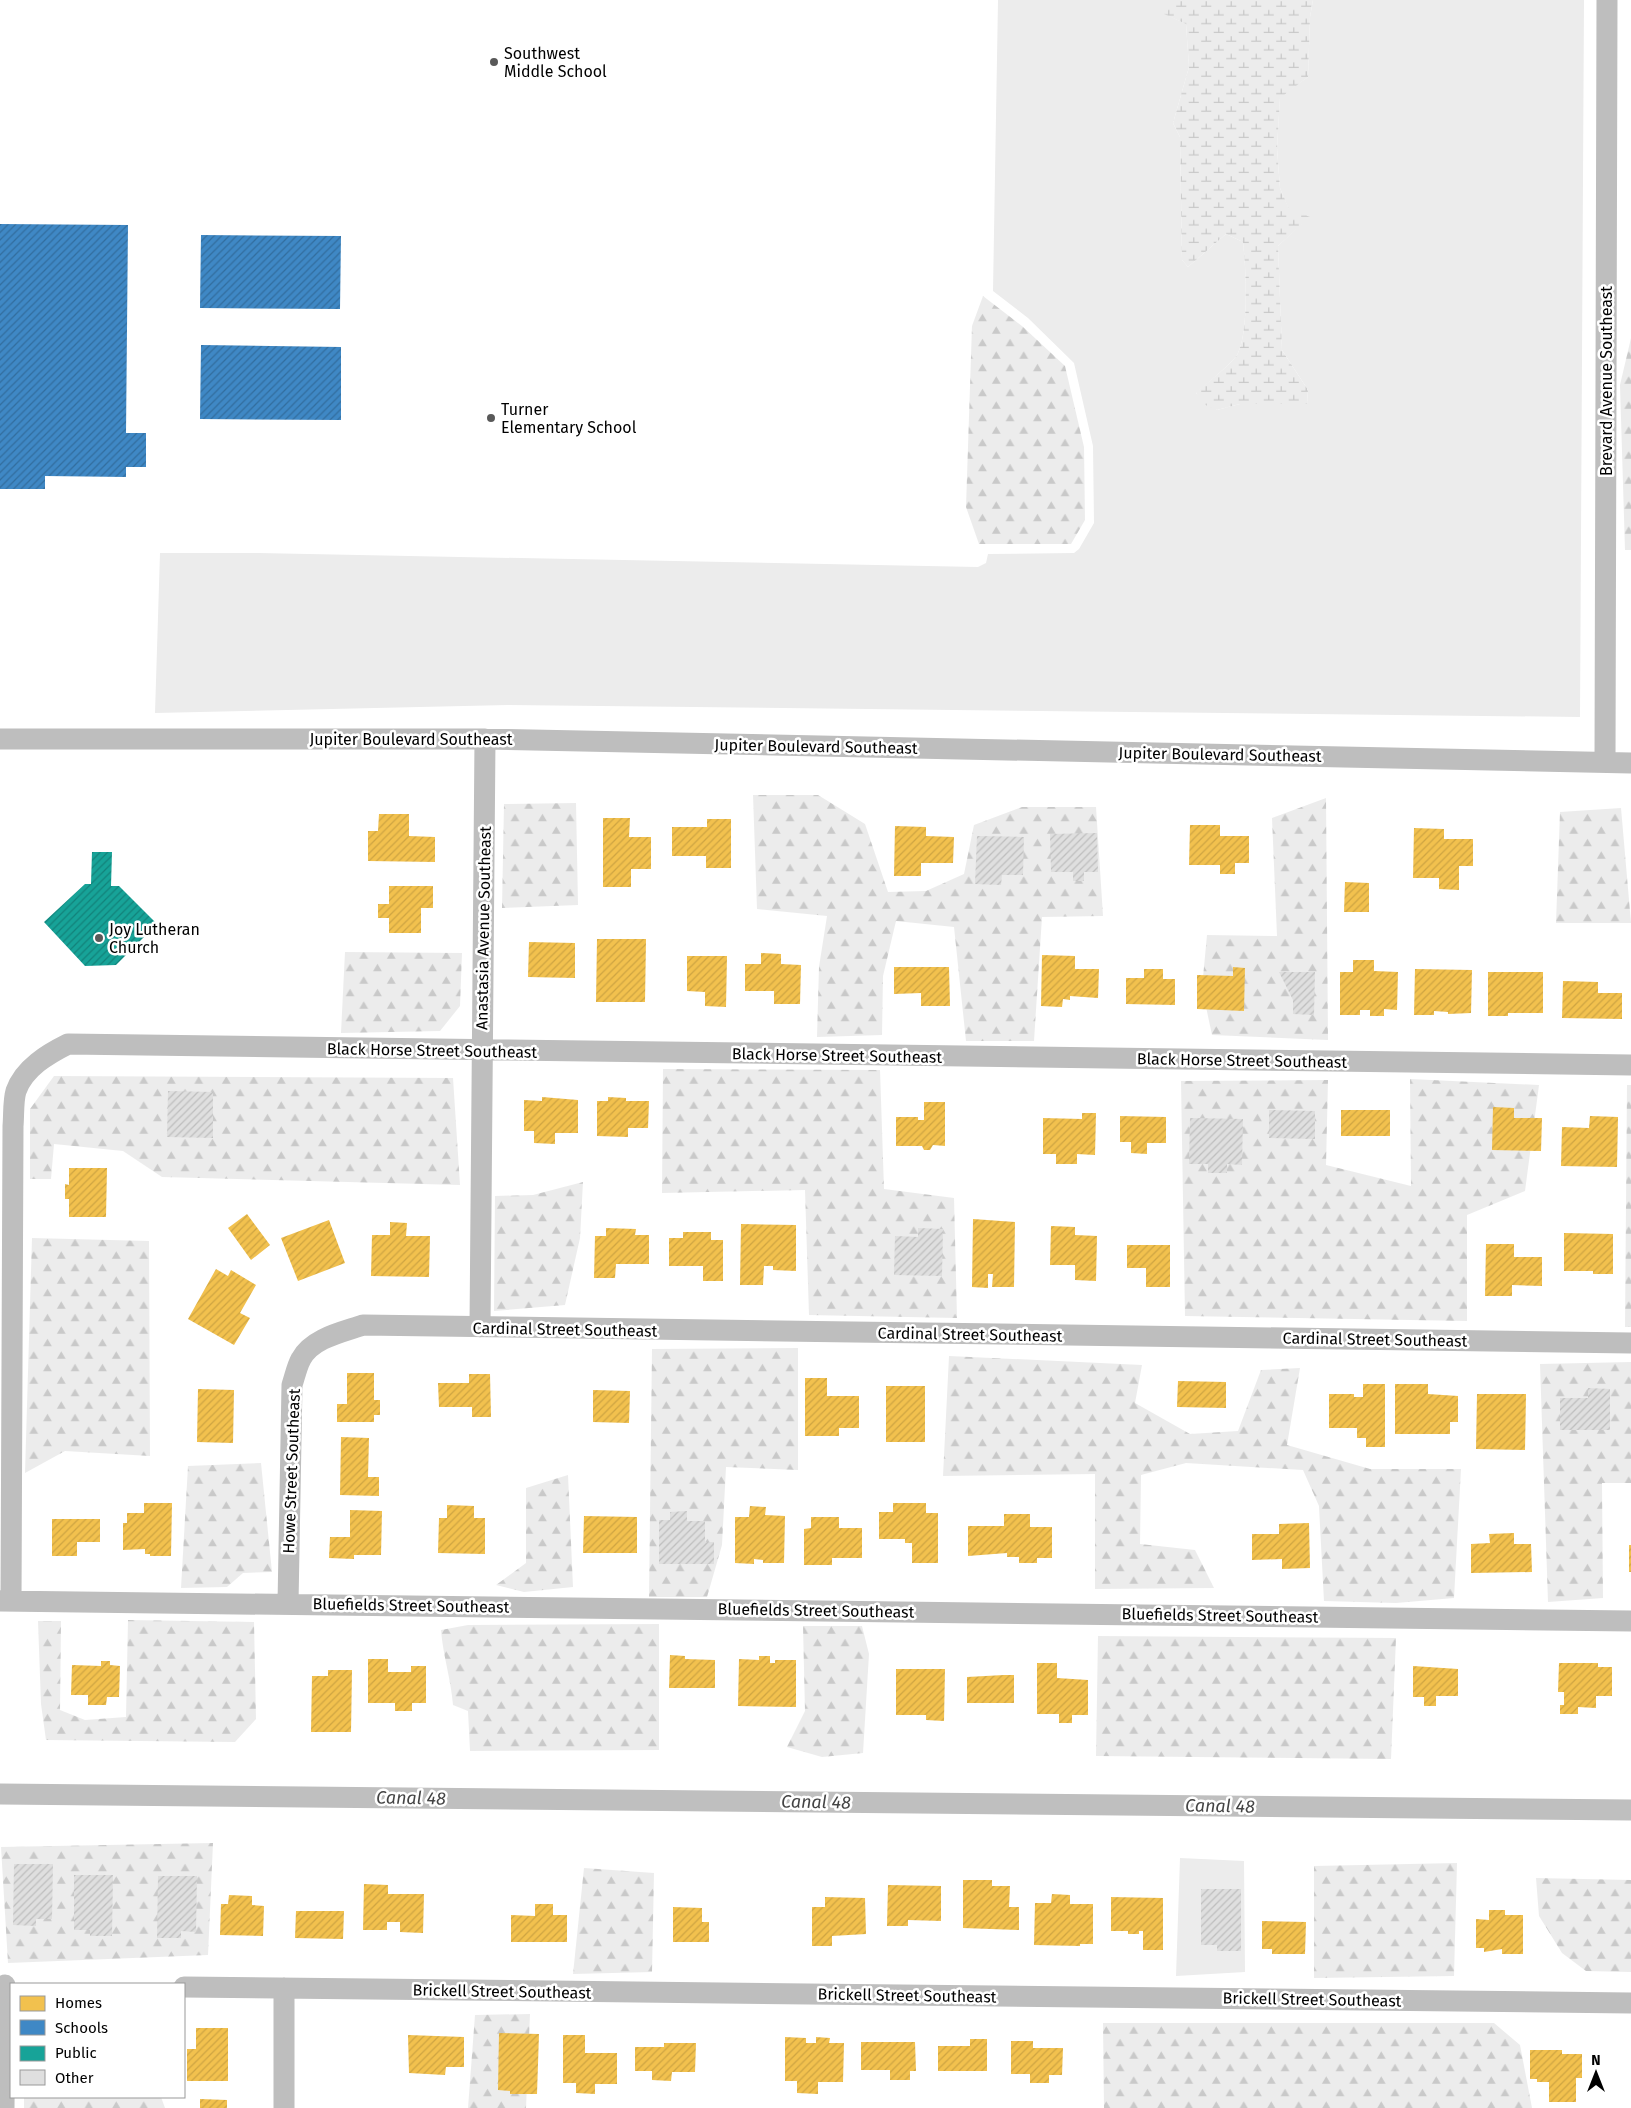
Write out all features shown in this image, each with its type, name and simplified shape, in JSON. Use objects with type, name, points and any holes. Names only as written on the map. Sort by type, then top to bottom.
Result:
[{"type":"street","name":"Brevard Avenue Southeast","points":[[1605,762],[1607,0]]},
{"type":"street","name":"Jupiter Boulevard Southeast","points":[[0,740],[485,739],[1631,763]]},
{"type":"street","name":"Anastasia Avenue Southeast","points":[[480,1327],[485,739]]},
{"type":"street","name":"Black Horse Street Southeast","points":[[5,1601],[13,1126],[16,1090],[30,1070],[45,1056],[68,1044],[1631,1065]]},
{"type":"street","name":"Cardinal Street Southeast","points":[[314,1345],[333,1335],[363,1325],[1631,1343]]},
{"type":"street","name":"Howe Street Southeast","points":[[288,1604],[292,1385],[302,1358],[314,1345]]},
{"type":"street","name":"Bluefields Street Southeast","points":[[5,1601],[1631,1621]]},
{"type":"street","points":[[4,2108],[5,1985]]},
{"type":"street","name":"Brickell Street Southeast","points":[[185,1987],[1631,2003]]},
{"type":"street","points":[[284,1988],[284,2108]]},
{"type":"green space","points":[[998,0],[1164,0],[1165,14],[1186,24],[1189,67],[1173,123],[1180,137],[1182,260],[1188,267],[1226,234],[1243,242],[1244,253],[1246,282],[1245,315],[1244,330],[1238,353],[1226,367],[1196,393],[1217,410],[1240,404],[1307,404],[1308,390],[1282,350],[1278,246],[1309,217],[1289,210],[1280,188],[1277,148],[1280,97],[1308,77],[1310,17],[1313,0],[1584,0],[1580,717],[508,705],[155,713],[160,553],[258,553],[978,567],[986,563],[988,554],[1074,553],[1079,549],[1094,523],[1093,446],[1074,363],[1028,318],[993,291]]},
{"type":"green space","points":[[1164,0],[1313,0],[1310,17],[1308,77],[1280,98],[1277,148],[1280,188],[1289,209],[1310,217],[1278,246],[1282,350],[1308,390],[1307,404],[1240,404],[1217,410],[1201,403],[1196,392],[1226,367],[1238,353],[1244,330],[1245,315],[1246,282],[1244,253],[1243,242],[1226,234],[1188,267],[1182,260],[1180,137],[1173,123],[1189,67],[1186,24],[1164,14]]},
{"type":"green space","points":[[983,296],[1022,326],[1065,366],[1084,447],[1085,520],[1071,544],[979,544],[966,507],[972,326]]},
{"type":"green space","points":[[1631,338],[1631,550],[1625,550],[1620,385]]},
{"type":"green space","points":[[753,795],[818,795],[865,824],[888,892],[926,891],[964,874],[974,825],[1022,807],[1096,807],[1103,916],[1042,917],[1034,1041],[966,1041],[954,927],[896,921],[883,976],[882,1035],[817,1037],[819,967],[827,916],[757,909]]},
{"type":"green space","points":[[1326,798],[1328,1040],[1212,1035],[1202,988],[1207,935],[1277,936],[1272,818]]},
{"type":"green space","points":[[576,803],[578,905],[502,908],[504,804]]},
{"type":"green space","points":[[1621,808],[1631,923],[1556,923],[1560,812]]},
{"type":"green space","points":[[345,952],[462,953],[460,1006],[440,1031],[341,1033]]},
{"type":"green space","points":[[663,1069],[880,1070],[884,1189],[954,1198],[957,1318],[809,1315],[805,1190],[662,1193]]},
{"type":"green space","points":[[54,1076],[453,1078],[460,1185],[162,1177],[123,1151],[54,1144],[51,1179],[30,1179],[30,1109]]},
{"type":"green space","points":[[1410,1079],[1539,1085],[1525,1191],[1467,1215],[1467,1321],[1185,1316],[1181,1081],[1328,1080],[1326,1165],[1411,1186]]},
{"type":"green space","points":[[1627,1085],[1631,1085],[1631,1327],[1625,1327]]},
{"type":"green space","points":[[583,1182],[580,1238],[565,1305],[494,1311],[495,1196],[533,1195]]},
{"type":"green space","points":[[32,1238],[149,1241],[150,1456],[65,1451],[25,1473]]},
{"type":"green space","points":[[798,1348],[798,1470],[726,1467],[722,1545],[707,1597],[649,1597],[652,1349]]},
{"type":"green space","points":[[949,1356],[1142,1365],[1135,1403],[1190,1434],[1238,1431],[1261,1370],[1300,1368],[1287,1445],[1370,1469],[1461,1469],[1454,1598],[1396,1603],[1324,1601],[1319,1506],[1303,1470],[1186,1463],[1141,1475],[1140,1544],[1195,1550],[1214,1588],[1095,1589],[1095,1474],[943,1476]]},
{"type":"green space","points":[[1631,1362],[1631,1483],[1602,1483],[1603,1598],[1548,1602],[1540,1364]]},
{"type":"green space","points":[[261,1463],[272,1572],[243,1573],[227,1587],[181,1588],[188,1466]]},
{"type":"green space","points":[[568,1475],[573,1587],[524,1592],[496,1585],[526,1563],[526,1488]]},
{"type":"green space","points":[[128,1620],[254,1622],[256,1719],[235,1742],[46,1740],[41,1704],[38,1621],[61,1621],[60,1710],[85,1720],[126,1717]]},
{"type":"green space","points":[[659,1624],[659,1750],[470,1751],[468,1711],[453,1705],[441,1630],[468,1625]]},
{"type":"green space","points":[[803,1626],[862,1626],[869,1654],[863,1753],[822,1757],[787,1747],[805,1711]]},
{"type":"green space","points":[[1098,1636],[1396,1638],[1391,1759],[1096,1756]]},
{"type":"green space","points":[[213,1843],[208,1955],[8,1963],[1,1847]]},
{"type":"green space","points":[[1180,1858],[1244,1861],[1245,1972],[1176,1976]]},
{"type":"green space","points":[[1457,1863],[1454,1976],[1314,1978],[1314,1866]]},
{"type":"green space","points":[[584,1868],[654,1873],[652,1972],[573,1974]]},
{"type":"green space","points":[[1536,1878],[1631,1880],[1631,1972],[1586,1971],[1562,1953],[1539,1916]]},
{"type":"green space","points":[[530,2014],[526,2108],[468,2108],[475,2015]]},
{"type":"green space","points":[[1103,2023],[1494,2023],[1520,2045],[1532,2108],[1104,2108]]},
{"type":"green space","points":[[24,2098],[161,2098],[165,2108],[24,2108]]},
{"type":"building: Homes","points":[[379,814],[409,814],[409,836],[435,837],[435,862],[368,861],[368,831],[378,831]]},
{"type":"building: Homes","points":[[603,818],[630,818],[629,837],[651,837],[651,869],[631,869],[631,887],[603,887]]},
{"type":"building: Homes","points":[[707,819],[731,819],[731,868],[706,868],[706,856],[672,856],[672,827],[707,827]]},
{"type":"building: Homes","points":[[1190,825],[1220,825],[1220,836],[1249,836],[1249,863],[1235,863],[1235,874],[1220,874],[1220,865],[1189,865]]},
{"type":"building: Homes","points":[[895,826],[926,827],[926,836],[954,837],[953,863],[921,863],[921,876],[894,876]]},
{"type":"building: Homes","points":[[1414,828],[1444,829],[1444,839],[1473,839],[1473,866],[1459,866],[1459,890],[1439,889],[1439,878],[1413,878]]},
{"type":"building: Homes","points":[[1345,882],[1369,883],[1369,912],[1344,912]]},
{"type":"building: Homes","points":[[389,886],[433,886],[433,908],[421,908],[421,933],[389,933],[389,918],[378,918],[378,904],[389,904]]},
{"type":"building: Homes","points":[[597,939],[646,939],[645,1002],[596,1002]]},
{"type":"building: Homes","points":[[529,942],[575,943],[575,978],[528,977]]},
{"type":"building: Homes","points":[[761,953],[781,954],[781,964],[801,965],[800,1004],[774,1004],[774,991],[745,991],[745,964],[761,964]]},
{"type":"building: Homes","points":[[1042,955],[1075,956],[1075,969],[1099,969],[1098,998],[1070,996],[1070,1000],[1063,999],[1062,1007],[1041,1006]]},
{"type":"building: Homes","points":[[687,956],[727,956],[726,1007],[705,1006],[705,992],[687,991]]},
{"type":"building: Homes","points":[[1353,960],[1374,960],[1374,971],[1398,972],[1397,1010],[1384,1009],[1384,1016],[1370,1016],[1370,1010],[1360,1010],[1360,1015],[1340,1015],[1340,972],[1353,972]]},
{"type":"building: Homes","points":[[894,967],[949,967],[950,1006],[921,1006],[921,993],[894,994]]},
{"type":"building: Homes","points":[[1233,967],[1245,968],[1244,1011],[1197,1009],[1197,975],[1233,976]]},
{"type":"building: Homes","points":[[1144,969],[1163,969],[1163,979],[1175,979],[1175,1005],[1126,1004],[1126,978],[1144,978]]},
{"type":"building: Homes","points":[[1415,969],[1472,970],[1471,1013],[1448,1014],[1448,1012],[1434,1011],[1434,1015],[1414,1015]]},
{"type":"building: Homes","points":[[1488,972],[1543,972],[1543,1013],[1508,1013],[1508,1016],[1488,1016]]},
{"type":"building: Homes","points":[[1563,981],[1598,982],[1598,993],[1622,993],[1622,1019],[1562,1018]]},
{"type":"building: Homes","points":[[542,1097],[578,1100],[578,1133],[555,1133],[555,1144],[534,1143],[534,1131],[524,1131],[524,1100],[542,1101]]},
{"type":"building: Homes","points":[[608,1097],[626,1098],[626,1101],[649,1101],[648,1128],[628,1128],[628,1137],[597,1136],[597,1101],[608,1101]]},
{"type":"building: Homes","points":[[924,1102],[945,1102],[945,1146],[933,1145],[930,1150],[924,1150],[922,1146],[896,1146],[896,1117],[918,1117],[918,1120],[924,1120]]},
{"type":"building: Homes","points":[[1493,1107],[1514,1108],[1514,1118],[1542,1118],[1541,1151],[1492,1150]]},
{"type":"building: Homes","points":[[1341,1110],[1390,1110],[1390,1136],[1341,1136]]},
{"type":"building: Homes","points":[[1082,1113],[1096,1113],[1095,1155],[1077,1154],[1077,1164],[1056,1164],[1056,1154],[1043,1154],[1043,1118],[1082,1119]]},
{"type":"building: Homes","points":[[1120,1116],[1166,1117],[1166,1143],[1147,1143],[1147,1154],[1131,1153],[1131,1142],[1120,1142]]},
{"type":"building: Homes","points":[[1590,1116],[1618,1117],[1617,1167],[1561,1166],[1562,1127],[1589,1128]]},
{"type":"building: Homes","points":[[69,1168],[107,1168],[106,1217],[69,1217],[69,1199],[65,1199],[65,1184],[69,1185]]},
{"type":"building: Homes","points":[[247,1214],[270,1245],[251,1260],[228,1228]]},
{"type":"building: Homes","points":[[973,1219],[1015,1222],[1014,1287],[992,1287],[993,1274],[988,1274],[988,1288],[972,1287]]},
{"type":"building: Homes","points":[[329,1220],[345,1263],[298,1281],[281,1238]]},
{"type":"building: Homes","points":[[390,1222],[407,1223],[406,1236],[430,1236],[429,1277],[371,1276],[372,1235],[390,1235]]},
{"type":"building: Homes","points":[[741,1224],[796,1225],[796,1271],[773,1270],[773,1266],[764,1266],[763,1285],[740,1285]]},
{"type":"building: Homes","points":[[1051,1226],[1075,1227],[1075,1235],[1097,1236],[1096,1281],[1075,1280],[1075,1265],[1050,1265]]},
{"type":"building: Homes","points":[[606,1228],[636,1229],[635,1235],[649,1235],[649,1264],[616,1264],[615,1278],[594,1278],[595,1236],[606,1236]]},
{"type":"building: Homes","points":[[683,1232],[711,1232],[711,1240],[723,1240],[723,1281],[703,1281],[703,1266],[669,1266],[669,1238],[683,1238]]},
{"type":"building: Homes","points":[[1564,1233],[1613,1234],[1613,1274],[1593,1274],[1593,1271],[1564,1271]]},
{"type":"building: Homes","points":[[1486,1244],[1514,1244],[1514,1257],[1542,1257],[1542,1286],[1512,1285],[1512,1296],[1485,1296]]},
{"type":"building: Homes","points":[[1127,1245],[1170,1245],[1170,1287],[1146,1287],[1146,1268],[1127,1268]]},
{"type":"building: Homes","points":[[216,1269],[228,1276],[231,1270],[256,1285],[240,1313],[250,1318],[234,1345],[188,1319]]},
{"type":"building: Homes","points":[[347,1373],[374,1373],[374,1400],[380,1400],[380,1415],[374,1415],[374,1422],[337,1422],[337,1404],[347,1404]]},
{"type":"building: Homes","points":[[469,1374],[490,1374],[491,1417],[472,1417],[472,1407],[439,1407],[438,1383],[469,1383]]},
{"type":"building: Homes","points":[[805,1378],[827,1378],[827,1396],[859,1396],[859,1428],[839,1428],[839,1436],[805,1436]]},
{"type":"building: Homes","points":[[1178,1381],[1226,1382],[1226,1408],[1177,1407]]},
{"type":"building: Homes","points":[[1363,1384],[1385,1384],[1385,1447],[1366,1447],[1366,1438],[1357,1438],[1357,1428],[1329,1428],[1329,1394],[1354,1394],[1354,1397],[1363,1397]]},
{"type":"building: Homes","points":[[1395,1384],[1428,1384],[1428,1394],[1458,1396],[1458,1422],[1450,1422],[1450,1434],[1395,1434]]},
{"type":"building: Homes","points":[[886,1386],[925,1386],[925,1442],[886,1442]]},
{"type":"building: Homes","points":[[198,1389],[234,1390],[233,1443],[197,1442]]},
{"type":"building: Homes","points":[[593,1390],[630,1391],[629,1423],[593,1422]]},
{"type":"building: Homes","points":[[1477,1394],[1526,1394],[1525,1450],[1476,1449]]},
{"type":"building: Homes","points":[[341,1437],[369,1438],[368,1477],[379,1477],[379,1496],[340,1495]]},
{"type":"building: Homes","points":[[144,1503],[172,1503],[171,1556],[150,1556],[150,1554],[145,1554],[145,1549],[123,1550],[123,1523],[127,1523],[127,1513],[144,1513]]},
{"type":"building: Homes","points":[[893,1503],[926,1503],[926,1513],[938,1513],[938,1563],[912,1563],[912,1543],[905,1543],[905,1539],[879,1539],[879,1512],[893,1512]]},
{"type":"building: Homes","points":[[447,1505],[474,1506],[474,1518],[485,1518],[485,1554],[438,1553],[439,1518],[447,1518]]},
{"type":"building: Homes","points":[[750,1506],[766,1507],[765,1515],[785,1516],[784,1563],[763,1563],[763,1560],[754,1559],[754,1564],[735,1563],[735,1517],[749,1517]]},
{"type":"building: Homes","points":[[350,1510],[382,1511],[381,1555],[354,1555],[354,1559],[329,1558],[330,1537],[350,1537]]},
{"type":"building: Homes","points":[[1004,1514],[1030,1514],[1030,1527],[1052,1527],[1052,1558],[1037,1558],[1037,1563],[1019,1563],[1019,1557],[1007,1557],[1007,1553],[968,1556],[968,1526],[1004,1526]]},
{"type":"building: Homes","points":[[584,1516],[637,1517],[637,1553],[583,1553]]},
{"type":"building: Homes","points":[[811,1517],[839,1517],[839,1528],[862,1528],[862,1558],[832,1558],[832,1565],[804,1565],[804,1529],[811,1528]]},
{"type":"building: Homes","points":[[52,1519],[100,1519],[100,1542],[77,1542],[77,1556],[52,1556]]},
{"type":"building: Homes","points":[[1309,1523],[1310,1568],[1282,1569],[1282,1559],[1252,1560],[1252,1534],[1279,1534],[1279,1524]]},
{"type":"building: Homes","points":[[1514,1533],[1514,1544],[1531,1544],[1532,1572],[1471,1573],[1471,1544],[1490,1543],[1489,1534]]},
{"type":"building: Homes","points":[[1629,1545],[1631,1545],[1631,1572],[1629,1572]]},
{"type":"building: Homes","points":[[670,1655],[685,1656],[685,1659],[715,1660],[715,1688],[669,1688]]},
{"type":"building: Homes","points":[[759,1656],[770,1656],[770,1663],[775,1663],[775,1660],[796,1660],[796,1707],[738,1706],[739,1659],[759,1660]]},
{"type":"building: Homes","points":[[368,1659],[388,1659],[388,1672],[411,1672],[411,1666],[426,1666],[426,1703],[412,1703],[412,1711],[395,1711],[395,1703],[368,1703]]},
{"type":"building: Homes","points":[[101,1661],[110,1661],[110,1665],[120,1666],[119,1697],[107,1697],[106,1705],[88,1705],[88,1695],[71,1695],[72,1665],[101,1666]]},
{"type":"building: Homes","points":[[1037,1663],[1057,1663],[1057,1678],[1088,1680],[1088,1715],[1072,1715],[1072,1723],[1059,1723],[1059,1714],[1037,1714]]},
{"type":"building: Homes","points":[[1559,1663],[1598,1663],[1598,1667],[1612,1667],[1612,1696],[1596,1696],[1596,1708],[1578,1707],[1578,1714],[1560,1714],[1560,1705],[1564,1705],[1564,1692],[1558,1692]]},
{"type":"building: Homes","points":[[1413,1666],[1458,1669],[1458,1696],[1436,1696],[1436,1706],[1424,1706],[1424,1697],[1413,1697]]},
{"type":"building: Homes","points":[[896,1669],[945,1669],[944,1721],[926,1720],[926,1715],[896,1715]]},
{"type":"building: Homes","points":[[328,1670],[352,1670],[351,1732],[311,1732],[312,1676],[328,1676]]},
{"type":"building: Homes","points":[[1014,1675],[1014,1703],[967,1703],[967,1677]]},
{"type":"building: Homes","points":[[963,1880],[992,1880],[992,1886],[1010,1886],[1009,1907],[1019,1907],[1019,1930],[963,1928]]},
{"type":"building: Homes","points":[[364,1884],[388,1885],[388,1894],[424,1894],[423,1933],[400,1932],[400,1922],[387,1922],[387,1930],[363,1930]]},
{"type":"building: Homes","points":[[888,1885],[941,1886],[941,1921],[908,1920],[908,1926],[887,1926]]},
{"type":"building: Homes","points":[[1052,1894],[1070,1895],[1070,1904],[1093,1904],[1093,1944],[1080,1944],[1080,1946],[1034,1945],[1035,1903],[1051,1903]]},
{"type":"building: Homes","points":[[229,1895],[252,1896],[252,1905],[264,1906],[263,1936],[220,1935],[221,1904],[228,1904]]},
{"type":"building: Homes","points":[[825,1897],[865,1898],[866,1934],[832,1936],[832,1946],[812,1946],[812,1907],[825,1907]]},
{"type":"building: Homes","points":[[1111,1897],[1163,1898],[1163,1950],[1143,1950],[1143,1931],[1139,1931],[1139,1934],[1128,1934],[1128,1931],[1111,1931]]},
{"type":"building: Homes","points":[[535,1904],[553,1904],[553,1915],[567,1915],[567,1942],[511,1942],[511,1915],[535,1916]]},
{"type":"building: Homes","points":[[673,1907],[702,1908],[702,1922],[709,1922],[709,1942],[673,1942]]},
{"type":"building: Homes","points":[[1489,1910],[1505,1910],[1505,1915],[1523,1915],[1523,1954],[1502,1954],[1502,1949],[1484,1952],[1484,1948],[1476,1948],[1476,1919],[1489,1920]]},
{"type":"building: Homes","points":[[296,1911],[344,1911],[343,1939],[295,1938]]},
{"type":"building: Homes","points":[[1262,1921],[1306,1922],[1305,1954],[1272,1954],[1272,1949],[1262,1949]]},
{"type":"building: Homes","points":[[196,2028],[228,2028],[228,2081],[187,2081],[187,2049],[196,2049]]},
{"type":"building: Homes","points":[[499,2033],[539,2034],[537,2094],[510,2094],[510,2091],[498,2090]]},
{"type":"building: Homes","points":[[408,2035],[464,2037],[464,2067],[446,2067],[445,2075],[409,2073]]},
{"type":"building: Homes","points":[[563,2035],[585,2035],[585,2053],[617,2053],[617,2084],[595,2084],[595,2094],[576,2093],[576,2083],[563,2083]]},
{"type":"building: Homes","points":[[785,2037],[806,2038],[806,2043],[816,2043],[816,2037],[830,2038],[829,2043],[844,2043],[843,2082],[818,2082],[818,2094],[797,2093],[797,2081],[785,2081]]},
{"type":"building: Homes","points":[[970,2039],[987,2039],[987,2071],[938,2071],[938,2046],[970,2046]]},
{"type":"building: Homes","points":[[1011,2041],[1033,2041],[1033,2048],[1063,2048],[1062,2075],[1049,2075],[1049,2083],[1030,2083],[1030,2074],[1011,2074]]},
{"type":"building: Homes","points":[[861,2042],[915,2042],[916,2071],[910,2071],[910,2080],[890,2080],[890,2070],[861,2070]]},
{"type":"building: Homes","points":[[664,2043],[696,2043],[695,2072],[672,2072],[671,2081],[652,2080],[652,2071],[635,2071],[635,2047],[664,2047]]},
{"type":"building: Homes","points":[[1530,2050],[1562,2050],[1562,2054],[1582,2054],[1582,2078],[1576,2078],[1576,2102],[1549,2102],[1549,2082],[1537,2082],[1537,2079],[1530,2079]]},
{"type":"building: Homes","points":[[200,2099],[227,2100],[227,2108],[200,2108]]},
{"type":"building: Schools","points":[[0,224],[128,225],[126,433],[146,433],[146,467],[126,467],[126,477],[45,476],[45,489],[0,489]]},
{"type":"building: Schools","points":[[201,235],[341,236],[340,309],[200,308]]},
{"type":"building: Schools","points":[[201,345],[341,347],[341,420],[200,419]]},
{"type":"building: Public","points":[[92,852],[112,852],[111,886],[119,886],[157,924],[116,965],[85,966],[44,922],[85,884],[91,884]]},
{"type":"building: Other","points":[[1097,833],[1098,872],[1084,872],[1084,881],[1073,881],[1073,872],[1051,872],[1050,834]]},
{"type":"building: Other","points":[[977,836],[1024,837],[1023,875],[1002,875],[1001,885],[975,884]]},
{"type":"building: Other","points":[[1279,972],[1315,972],[1314,1015],[1293,1014],[1293,1000]]},
{"type":"building: Other","points":[[168,1091],[213,1092],[213,1138],[167,1137]]},
{"type":"building: Other","points":[[1269,1110],[1315,1111],[1315,1139],[1269,1138]]},
{"type":"building: Other","points":[[1190,1118],[1243,1119],[1242,1165],[1227,1164],[1227,1173],[1208,1173],[1208,1164],[1189,1164]]},
{"type":"building: Other","points":[[918,1228],[943,1229],[942,1276],[894,1275],[895,1236],[918,1237]]},
{"type":"building: Other","points":[[1588,1388],[1610,1389],[1610,1430],[1560,1430],[1560,1398],[1588,1398]]},
{"type":"building: Other","points":[[687,1511],[687,1521],[705,1521],[705,1542],[714,1542],[714,1564],[659,1564],[659,1520],[670,1520],[670,1512]]},
{"type":"building: Other","points":[[14,1864],[53,1864],[52,1919],[36,1919],[36,1926],[13,1925]]},
{"type":"building: Other","points":[[74,1875],[113,1875],[112,1936],[90,1936],[90,1930],[74,1930]]},
{"type":"building: Other","points":[[158,1876],[197,1876],[196,1932],[181,1931],[181,1938],[157,1938]]},
{"type":"building: Other","points":[[1201,1889],[1241,1889],[1241,1951],[1217,1951],[1217,1945],[1201,1945]]},
{"type":"waterway","name":"Canal 48","points":[[0,1794],[1631,1810]]},
{"type":"place","name":"Southwest Middle School","points":[[494,62]]},
{"type":"place","name":"Turner Elementary School","points":[[491,418]]},
{"type":"place","name":"Joy Lutheran Church","points":[[99,938]]}]
